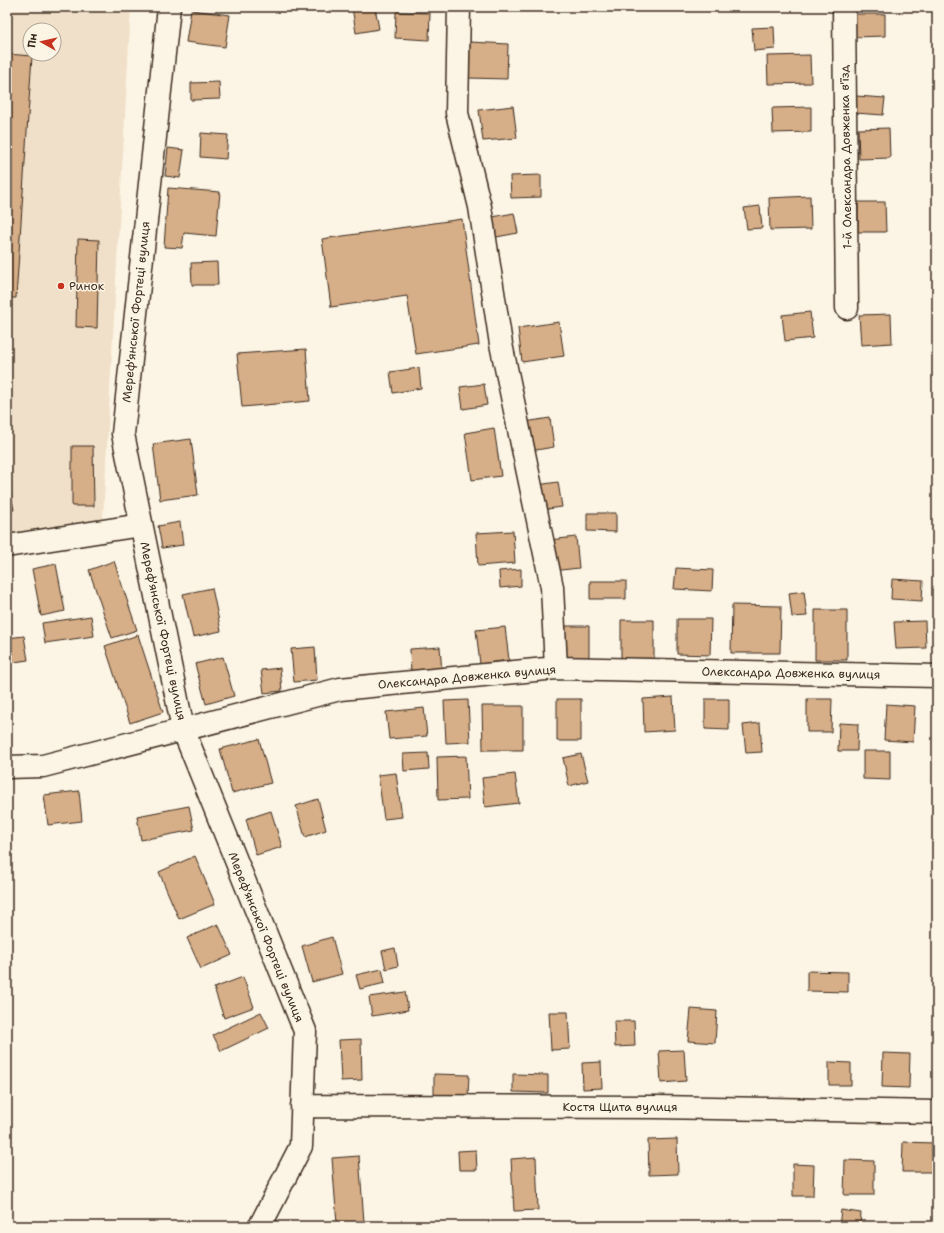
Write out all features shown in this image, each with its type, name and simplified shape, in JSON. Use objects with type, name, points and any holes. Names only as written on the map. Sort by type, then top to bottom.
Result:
[{"type":"street","name":"Мереф'янської Фортеці вулиця","points":[[169,7],[122,434],[183,730],[304,1032],[301,1146],[260,1226]]},
{"type":"street","points":[[459,7],[457,113],[480,208],[501,344],[552,586],[556,668]]},
{"type":"street","name":"1-й Олександра Довженка в'їзд","points":[[844,7],[847,308]]},
{"type":"street","points":[[7,546],[141,525]]},
{"type":"street","name":"Олександра Довженка вулиця","points":[[7,767],[43,766],[340,689],[556,668],[937,676]]},
{"type":"street","name":"Костя Щита вулиця","points":[[302,1106],[656,1107],[937,1112]]},
{"type":"shaded area","name":"Ринок","points":[[7,7],[131,7],[103,519],[7,534]]},
{"type":"building","points":[[352,7],[375,7],[379,29],[356,33]]},
{"type":"building","points":[[501,7],[516,7],[516,10]]},
{"type":"building","points":[[191,10],[230,15],[225,47],[186,42]]},
{"type":"building","points":[[396,12],[430,13],[429,40],[395,38]]},
{"type":"building","points":[[855,14],[885,14],[885,36],[855,37]]},
{"type":"building","points":[[774,27],[775,49],[754,51],[752,28]]},
{"type":"building","points":[[470,42],[508,44],[507,79],[468,78]]},
{"type":"building","points":[[7,54],[22,55],[22,62],[32,62],[16,298],[7,298]]},
{"type":"building","points":[[810,55],[811,83],[768,84],[767,56]]},
{"type":"building","points":[[219,82],[220,99],[191,100],[191,83]]},
{"type":"building","points":[[856,96],[885,98],[883,115],[855,113]]},
{"type":"building","points":[[513,106],[517,138],[483,141],[479,110]]},
{"type":"building","points":[[811,107],[811,132],[773,133],[772,108]]},
{"type":"building","points":[[889,128],[890,158],[859,159],[858,129]]},
{"type":"building","points":[[201,133],[228,135],[226,159],[200,157]]},
{"type":"building","points":[[168,148],[184,150],[180,178],[165,176]]},
{"type":"building","points":[[541,175],[541,197],[511,198],[510,176]]},
{"type":"building","points":[[168,188],[220,192],[216,236],[184,233],[182,248],[164,247]]},
{"type":"building","points":[[810,196],[811,229],[770,230],[769,198]]},
{"type":"building","points":[[858,202],[885,202],[886,232],[858,232]]},
{"type":"building","points":[[760,206],[762,228],[747,229],[744,208]]},
{"type":"building","points":[[514,213],[518,233],[491,238],[487,218]]},
{"type":"building","points":[[462,219],[479,345],[416,354],[407,296],[331,307],[322,239]]},
{"type":"building","points":[[78,239],[99,240],[97,328],[76,327]]},
{"type":"building","points":[[217,262],[218,285],[192,285],[191,263]]},
{"type":"building","points":[[810,312],[813,338],[785,341],[782,315]]},
{"type":"building","points":[[891,314],[892,343],[861,345],[859,315]]},
{"type":"building","points":[[559,322],[564,356],[522,362],[518,328]]},
{"type":"building","points":[[306,349],[310,401],[242,407],[237,354]]},
{"type":"building","points":[[419,368],[421,388],[393,393],[390,372]]},
{"type":"building","points":[[484,384],[487,405],[463,409],[460,387]]},
{"type":"building","points":[[550,418],[554,447],[530,451],[525,422]]},
{"type":"building","points":[[494,428],[501,476],[472,480],[465,433]]},
{"type":"building","points":[[191,439],[198,495],[160,500],[153,444]]},
{"type":"building","points":[[72,446],[93,446],[94,506],[72,506]]},
{"type":"building","points":[[558,482],[562,507],[540,510],[537,485]]},
{"type":"building","points":[[10,489],[14,510],[7,511],[7,490]]},
{"type":"building","points":[[587,513],[616,513],[616,532],[587,531]]},
{"type":"building","points":[[180,522],[183,545],[162,548],[158,526]]},
{"type":"building","points":[[513,531],[515,563],[478,566],[476,533]]},
{"type":"building","points":[[576,537],[579,568],[552,571],[549,540]]},
{"type":"building","points":[[114,561],[137,630],[112,638],[89,570]]},
{"type":"building","points":[[56,564],[65,611],[41,616],[32,569]]},
{"type":"building","points":[[676,568],[713,570],[712,591],[674,589]]},
{"type":"building","points":[[521,569],[521,586],[500,588],[499,571]]},
{"type":"building","points":[[892,579],[923,581],[922,601],[891,599]]},
{"type":"building","points":[[590,581],[626,581],[626,599],[590,599]]},
{"type":"building","points":[[212,588],[221,631],[193,637],[183,594]]},
{"type":"building","points":[[804,591],[807,616],[792,617],[789,593]]},
{"type":"building","points":[[732,605],[781,606],[780,653],[731,653]]},
{"type":"building","points":[[815,610],[847,610],[847,660],[815,660]]},
{"type":"building","points":[[91,616],[94,636],[45,643],[42,623]]},
{"type":"building","points":[[677,619],[711,619],[710,655],[677,654]]},
{"type":"building","points":[[621,620],[654,620],[654,660],[621,659]]},
{"type":"building","points":[[925,621],[926,648],[896,649],[894,622]]},
{"type":"building","points":[[562,626],[589,626],[589,659],[562,659]]},
{"type":"building","points":[[505,627],[509,660],[480,664],[476,630]]},
{"type":"building","points":[[138,635],[163,712],[130,723],[105,646]]},
{"type":"building","points":[[24,636],[28,660],[7,663],[7,638]]},
{"type":"building","points":[[315,647],[317,680],[294,682],[291,649]]},
{"type":"building","points":[[440,647],[442,672],[411,674],[410,649]]},
{"type":"building","points":[[223,657],[234,696],[206,704],[195,664]]},
{"type":"building","points":[[280,668],[282,691],[264,693],[261,670]]},
{"type":"building","points":[[673,697],[675,730],[644,732],[643,699]]},
{"type":"building","points":[[557,699],[581,699],[581,741],[557,741]]},
{"type":"building","points":[[705,699],[729,699],[729,730],[705,729]]},
{"type":"building","points":[[807,699],[832,699],[831,732],[807,732]]},
{"type":"building","points":[[468,700],[470,742],[446,743],[444,701]]},
{"type":"building","points":[[886,704],[915,706],[913,742],[884,740]]},
{"type":"building","points":[[482,706],[523,706],[523,750],[483,750]]},
{"type":"building","points":[[424,708],[427,736],[389,739],[386,712]]},
{"type":"building","points":[[760,723],[762,752],[746,753],[743,725]]},
{"type":"building","points":[[839,723],[858,724],[857,751],[838,751]]},
{"type":"building","points":[[259,739],[271,783],[232,793],[220,749]]},
{"type":"building","points":[[863,751],[890,751],[890,780],[863,779]]},
{"type":"building","points":[[428,753],[429,769],[404,771],[403,754]]},
{"type":"building","points":[[581,754],[588,781],[569,786],[563,758]]},
{"type":"building","points":[[466,756],[468,799],[438,800],[437,757]]},
{"type":"building","points":[[396,773],[402,817],[384,819],[378,775]]},
{"type":"building","points":[[515,774],[519,803],[485,807],[482,778]]},
{"type":"building","points":[[79,791],[82,821],[48,825],[44,795]]},
{"type":"building","points":[[318,799],[326,830],[305,837],[296,806]]},
{"type":"building","points":[[189,806],[194,830],[141,840],[137,816]]},
{"type":"building","points":[[271,811],[282,847],[256,855],[246,819]]},
{"type":"building","points":[[195,856],[215,904],[179,919],[159,872]]},
{"type":"building","points":[[218,924],[232,955],[201,969],[187,938]]},
{"type":"building","points":[[332,937],[342,974],[312,982],[302,946]]},
{"type":"building","points":[[395,948],[398,966],[386,969],[382,951]]},
{"type":"building","points":[[382,969],[385,983],[360,989],[356,975]]},
{"type":"building","points":[[807,971],[848,972],[848,992],[807,991]]},
{"type":"building","points":[[243,977],[254,1007],[224,1018],[214,988]]},
{"type":"building","points":[[405,992],[408,1010],[372,1016],[369,997]]},
{"type":"building","points":[[691,1009],[717,1011],[715,1043],[688,1041]]},
{"type":"building","points":[[261,1012],[269,1028],[221,1051],[213,1035]]},
{"type":"building","points":[[549,1012],[568,1012],[570,1049],[551,1050]]},
{"type":"building","points":[[614,1021],[634,1021],[635,1046],[615,1047]]},
{"type":"building","points":[[361,1039],[362,1080],[341,1081],[339,1040]]},
{"type":"building","points":[[684,1050],[686,1081],[661,1083],[659,1051]]},
{"type":"building","points":[[883,1053],[910,1054],[909,1088],[882,1087]]},
{"type":"building","points":[[601,1062],[602,1088],[583,1089],[582,1063]]},
{"type":"building","points":[[829,1062],[851,1063],[851,1085],[829,1085]]},
{"type":"building","points":[[434,1074],[469,1075],[468,1096],[434,1096]]},
{"type":"building","points":[[513,1074],[548,1075],[548,1093],[513,1092]]},
{"type":"building","points":[[677,1139],[678,1174],[649,1175],[648,1140]]},
{"type":"building","points":[[903,1142],[935,1143],[935,1172],[902,1172]]},
{"type":"building","points":[[476,1150],[477,1170],[459,1170],[458,1151]]},
{"type":"building","points":[[359,1156],[364,1222],[337,1224],[332,1158]]},
{"type":"building","points":[[536,1157],[538,1210],[514,1211],[511,1159]]},
{"type":"building","points":[[845,1160],[874,1161],[874,1195],[844,1195]]},
{"type":"building","points":[[793,1164],[814,1165],[813,1196],[793,1196]]},
{"type":"building","points":[[841,1210],[861,1213],[860,1226],[839,1226]]},
{"type":"place","name":"Ринок","points":[[61,286]]}]
